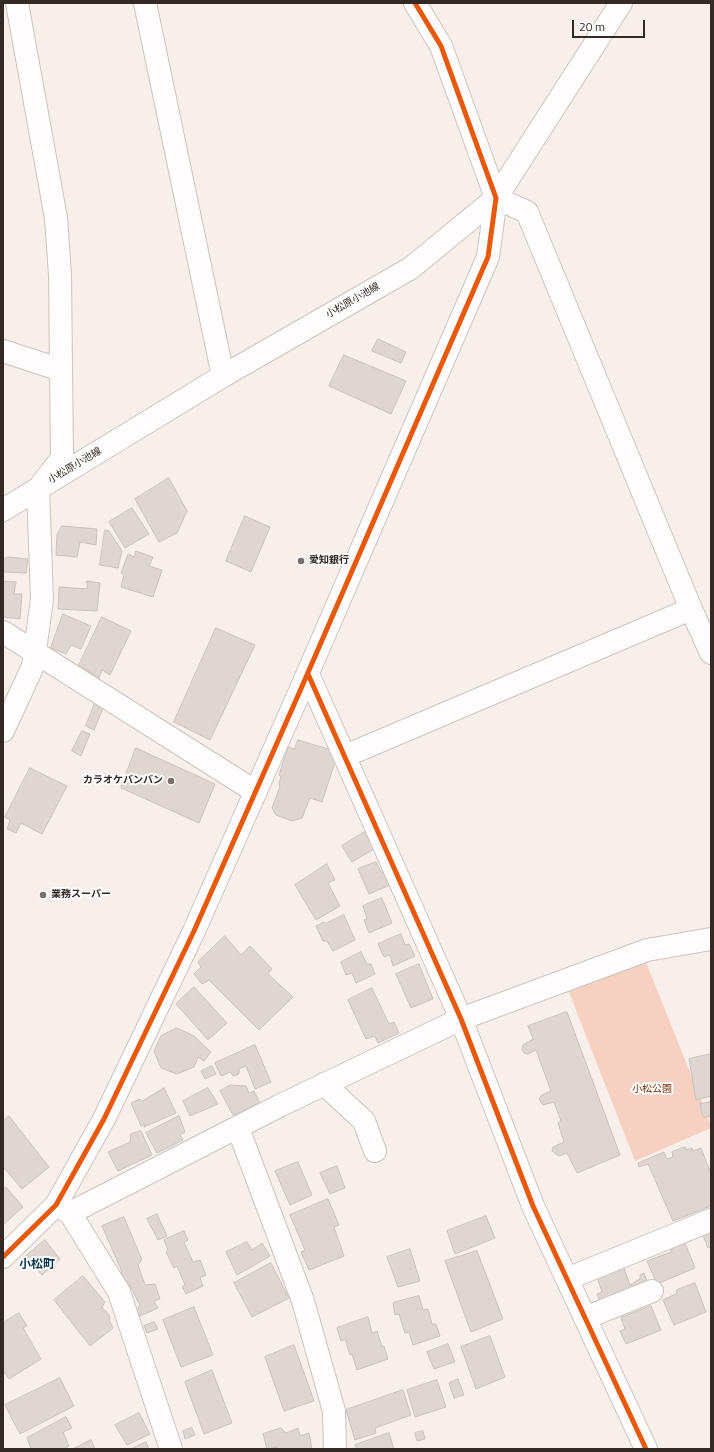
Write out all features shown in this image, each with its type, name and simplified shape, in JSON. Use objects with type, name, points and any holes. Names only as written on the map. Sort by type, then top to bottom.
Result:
[{"type":"street","points":[[3,731],[33,666],[35,653],[42,599],[38,489],[62,458],[60,276],[56,218],[18,3]]},
{"type":"street","points":[[145,3],[223,376]]},
{"type":"street","points":[[63,1209],[194,931],[308,674],[488,257],[496,198],[441,46],[415,3]]},
{"type":"street","name":"小松原小池線","points":[[3,510],[223,376],[411,268],[496,198],[621,3]]},
{"type":"street","points":[[496,198],[528,212],[691,609],[711,653]]},
{"type":"street","points":[[3,350],[61,370]]},
{"type":"street","points":[[345,756],[691,609]]},
{"type":"street","points":[[3,632],[256,792]]},
{"type":"street","points":[[308,674],[460,1019],[533,1206],[646,1449]]},
{"type":"street","points":[[3,1257],[63,1209],[238,1128],[324,1084],[460,1019],[647,950],[711,939]]},
{"type":"street","points":[[324,1084],[364,1121],[375,1151]]},
{"type":"street","points":[[238,1128],[303,1300],[334,1411],[335,1449]]},
{"type":"street","points":[[63,1209],[119,1292],[171,1449]]},
{"type":"street","points":[[567,1279],[711,1220]]},
{"type":"street","points":[[585,1318],[652,1291]]},
{"type":"green space","name":"小松公園","points":[[644,957],[711,1128],[635,1161],[567,987]]},
{"type":"building","points":[[378,339],[406,352],[401,363],[372,351]]},
{"type":"building","points":[[344,355],[406,381],[391,414],[329,386]]},
{"type":"building","points":[[169,478],[187,511],[177,533],[159,542],[135,499]]},
{"type":"building","points":[[132,508],[149,534],[125,548],[109,522]]},
{"type":"building","points":[[245,516],[270,527],[251,572],[226,561]]},
{"type":"building","points":[[62,526],[97,529],[96,545],[80,542],[77,557],[56,555],[57,535]]},
{"type":"building","points":[[105,530],[109,531],[122,551],[118,568],[100,565]]},
{"type":"building","points":[[136,551],[153,557],[149,566],[162,570],[153,597],[121,587],[124,575],[121,573],[128,554],[134,557]]},
{"type":"building","points":[[8,557],[28,559],[26,573],[3,572],[3,560]]},
{"type":"building","points":[[3,581],[16,582],[14,594],[22,594],[20,619],[3,617]]},
{"type":"building","points":[[87,581],[100,583],[97,611],[58,609],[59,587],[87,589]]},
{"type":"building","points":[[63,614],[91,626],[81,649],[71,645],[66,654],[51,648]]},
{"type":"building","points":[[102,617],[131,631],[110,675],[102,670],[99,678],[79,665]]},
{"type":"building","points":[[216,628],[255,645],[210,740],[174,722]]},
{"type":"building","points":[[95,703],[103,708],[94,730],[86,726]]},
{"type":"building","points":[[82,731],[90,734],[81,756],[72,751]]},
{"type":"building","points":[[298,740],[332,750],[336,759],[322,802],[310,798],[302,818],[292,821],[276,815],[272,808],[280,787],[279,783],[281,777],[279,775],[288,747],[294,749]]},
{"type":"building","points":[[136,748],[215,784],[199,823],[121,788]]},
{"type":"building","points":[[30,768],[67,786],[42,834],[21,823],[16,833],[7,829],[10,820],[5,817]]},
{"type":"building","points":[[364,832],[374,849],[352,862],[342,846]]},
{"type":"building","points":[[376,862],[381,872],[384,872],[390,885],[369,894],[358,869]]},
{"type":"building","points":[[327,864],[335,880],[328,883],[340,906],[316,920],[295,885]]},
{"type":"building","points":[[382,898],[392,923],[369,933],[364,920],[367,919],[363,906]]},
{"type":"building","points":[[344,915],[355,940],[333,951],[327,941],[323,941],[316,926]]},
{"type":"building","points":[[401,934],[405,945],[409,944],[415,956],[393,966],[390,955],[384,957],[378,944]]},
{"type":"building","points":[[225,936],[241,955],[250,946],[272,969],[268,974],[293,997],[259,1030],[209,980],[202,984],[194,974],[201,967],[198,962]]},
{"type":"building","points":[[361,952],[367,964],[371,964],[375,974],[356,983],[352,973],[346,975],[341,962]]},
{"type":"building","points":[[419,964],[433,999],[411,1008],[396,974]]},
{"type":"building","points":[[194,987],[227,1023],[208,1040],[176,1004]]},
{"type":"building","points":[[372,988],[389,1024],[394,1022],[399,1033],[378,1043],[375,1036],[366,1039],[348,1000]]},
{"type":"building","points":[[567,1012],[620,1155],[577,1173],[567,1153],[559,1156],[552,1151],[553,1147],[564,1142],[558,1123],[561,1121],[554,1102],[543,1105],[539,1099],[542,1095],[551,1091],[536,1050],[528,1054],[524,1053],[522,1050],[523,1045],[533,1039],[528,1026]]},
{"type":"building","points":[[177,1028],[194,1036],[211,1052],[204,1061],[198,1057],[194,1067],[177,1074],[161,1068],[154,1051],[161,1036]]},
{"type":"building","points":[[255,1045],[271,1082],[255,1089],[246,1066],[239,1069],[239,1074],[233,1076],[230,1072],[221,1076],[215,1063]]},
{"type":"building","points":[[711,1054],[711,1096],[696,1100],[689,1059]]},
{"type":"building","points":[[212,1066],[216,1074],[205,1079],[201,1071]]},
{"type":"building","points":[[231,1085],[246,1086],[249,1093],[254,1091],[260,1103],[233,1115],[220,1091]]},
{"type":"building","points":[[164,1088],[176,1113],[144,1127],[145,1124],[141,1126],[131,1103],[140,1099],[142,1101]]},
{"type":"building","points":[[208,1088],[218,1104],[190,1116],[183,1101]]},
{"type":"building","points":[[711,1102],[711,1116],[703,1117],[700,1104]]},
{"type":"building","points":[[9,1116],[49,1167],[22,1189],[3,1167],[3,1121]]},
{"type":"building","points":[[179,1116],[185,1132],[180,1135],[183,1140],[157,1153],[146,1133]]},
{"type":"building","points":[[141,1131],[152,1155],[118,1171],[108,1152],[130,1142],[131,1134]]},
{"type":"building","points":[[685,1147],[686,1150],[692,1148],[693,1151],[701,1148],[711,1174],[711,1206],[673,1221],[648,1164],[639,1167],[638,1163],[664,1152],[667,1159],[673,1157],[672,1152]]},
{"type":"building","points":[[298,1162],[312,1195],[290,1205],[275,1171]]},
{"type":"building","points":[[337,1166],[345,1188],[330,1194],[320,1173]]},
{"type":"building","points":[[6,1187],[23,1207],[3,1225],[3,1190]]},
{"type":"building","points":[[328,1199],[339,1225],[334,1227],[344,1256],[309,1270],[301,1252],[305,1250],[290,1215]]},
{"type":"building","points":[[157,1214],[167,1236],[158,1240],[147,1219]]},
{"type":"building","points":[[486,1216],[495,1238],[455,1254],[447,1231]]},
{"type":"building","points":[[124,1217],[142,1260],[138,1265],[145,1285],[155,1284],[160,1299],[154,1301],[158,1308],[140,1316],[137,1310],[140,1305],[128,1282],[123,1280],[120,1274],[122,1272],[102,1226]]},
{"type":"building","points":[[711,1229],[711,1247],[708,1248],[702,1233]]},
{"type":"building","points":[[184,1231],[188,1240],[184,1242],[193,1262],[200,1260],[206,1275],[200,1278],[203,1286],[186,1294],[182,1287],[185,1285],[177,1266],[174,1268],[166,1252],[168,1250],[164,1240]]},
{"type":"building","points":[[45,1240],[60,1259],[42,1275],[26,1256]]},
{"type":"building","points":[[247,1242],[252,1250],[262,1243],[270,1256],[237,1275],[226,1252]]},
{"type":"building","points":[[685,1243],[695,1268],[657,1284],[647,1261],[671,1252],[671,1249]]},
{"type":"building","points":[[410,1249],[420,1281],[398,1287],[387,1257]]},
{"type":"building","points":[[477,1251],[503,1319],[471,1332],[445,1261]]},
{"type":"building","points":[[271,1263],[289,1298],[252,1317],[234,1283]]},
{"type":"building","points":[[624,1268],[630,1285],[640,1279],[640,1275],[644,1273],[647,1281],[603,1301],[599,1299],[597,1294],[602,1292],[597,1277]]},
{"type":"building","points":[[83,1276],[105,1302],[102,1307],[110,1316],[109,1320],[113,1328],[90,1346],[54,1300]]},
{"type":"building","points":[[695,1283],[706,1312],[674,1325],[663,1300],[676,1294],[677,1290]]},
{"type":"building","points":[[419,1296],[423,1310],[428,1309],[432,1324],[436,1324],[440,1336],[413,1345],[409,1332],[405,1333],[399,1314],[395,1315],[393,1303]]},
{"type":"building","points":[[651,1306],[661,1330],[626,1344],[620,1331],[625,1329],[621,1318]]},
{"type":"building","points":[[194,1307],[213,1355],[181,1367],[163,1320]]},
{"type":"building","points":[[19,1313],[27,1326],[23,1328],[41,1359],[9,1379],[3,1371],[3,1323]]},
{"type":"building","points":[[368,1317],[372,1333],[377,1331],[388,1359],[357,1370],[345,1339],[341,1341],[337,1328]]},
{"type":"building","points":[[154,1322],[158,1329],[147,1333],[144,1326]]},
{"type":"building","points":[[490,1336],[505,1377],[476,1389],[461,1347]]},
{"type":"building","points":[[448,1344],[455,1362],[434,1369],[427,1352]]},
{"type":"building","points":[[294,1345],[314,1401],[284,1411],[265,1357]]},
{"type":"building","points":[[212,1370],[232,1423],[204,1434],[185,1382]]},
{"type":"building","points":[[60,1378],[74,1406],[20,1434],[5,1405]]},
{"type":"building","points":[[458,1379],[464,1395],[454,1398],[449,1383]]},
{"type":"building","points":[[437,1380],[446,1407],[415,1417],[407,1390]]},
{"type":"building","points":[[403,1390],[411,1415],[375,1428],[376,1433],[355,1440],[346,1410]]},
{"type":"building","points":[[139,1413],[150,1434],[127,1445],[115,1425]]},
{"type":"building","points":[[66,1417],[72,1428],[63,1432],[69,1446],[64,1449],[31,1449],[27,1438]]},
{"type":"building","points":[[192,1428],[195,1435],[185,1439],[183,1431]]},
{"type":"building","points":[[281,1428],[286,1433],[298,1428],[300,1436],[309,1433],[312,1449],[277,1449],[277,1447],[267,1449],[263,1434]]},
{"type":"building","points":[[423,1431],[425,1439],[417,1441],[415,1433]]},
{"type":"building","points":[[389,1433],[394,1449],[357,1449],[355,1445]]},
{"type":"building","points":[[91,1440],[95,1449],[73,1449]]},
{"type":"building","points":[[146,1442],[149,1449],[131,1449]]},
{"type":"cycle path","points":[[3,1257],[56,1205],[104,1119],[194,931],[300,691],[488,257],[496,198],[441,46],[415,3]]},
{"type":"cycle path","points":[[308,674],[461,1019],[533,1206],[646,1449]]},
{"type":"place","name":"愛知銀行","points":[[301,561]]},
{"type":"place","name":"カラオケバンバン","points":[[171,781]]},
{"type":"place","name":"業務スーパー","points":[[43,895]]},
{"type":"district","name":"小松町","points":[[37,1265]]}]
